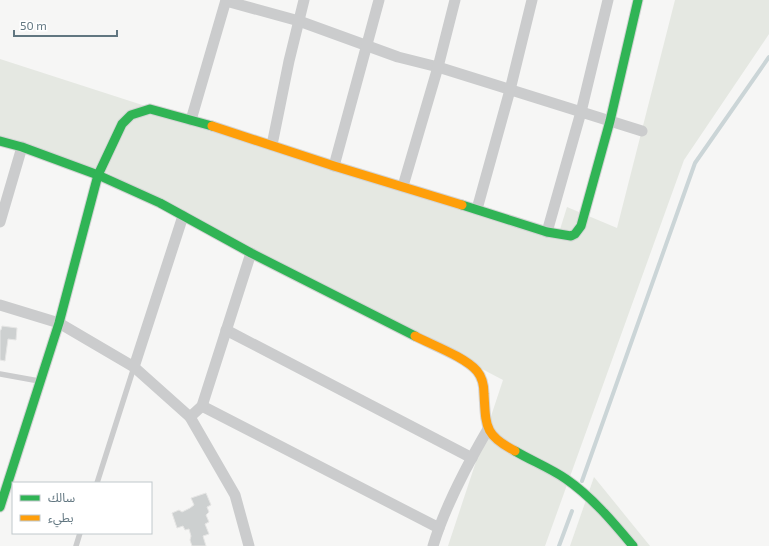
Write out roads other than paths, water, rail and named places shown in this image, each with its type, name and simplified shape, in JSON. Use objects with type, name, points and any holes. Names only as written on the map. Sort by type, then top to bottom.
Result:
[{"type":"street","points":[[191,120],[226,0],[299,21],[398,56],[438,67],[642,131]]},
{"type":"street","points":[[272,144],[304,0]]},
{"type":"street","points":[[334,166],[378,0]]},
{"type":"street","points":[[403,186],[438,67],[455,0]]},
{"type":"street","points":[[477,210],[510,90],[532,0]]},
{"type":"street","points":[[547,232],[581,112],[608,0]]},
{"type":"street","points":[[0,507],[59,323],[98,175],[122,124],[131,115],[150,109],[191,120],[272,144],[334,166],[403,186],[547,232],[571,236],[575,234],[581,226],[610,121],[638,0]]},
{"type":"street","points":[[0,141],[22,147],[98,175],[160,203],[251,253],[474,368],[479,373],[484,386],[486,422],[488,429],[496,440],[576,486],[593,500],[633,546]]},
{"type":"street","points":[[0,222],[22,147]]},
{"type":"street","points":[[134,367],[183,216]]},
{"type":"street","points":[[190,417],[202,406],[251,253]]},
{"type":"street","points":[[0,305],[59,323],[134,367],[190,417],[235,495],[249,546]]},
{"type":"street","points":[[226,330],[472,458]]},
{"type":"street","points":[[202,406],[439,528]]},
{"type":"street","points":[[433,546],[439,528],[472,458],[488,429]]},
{"type":"lane","points":[[97,482],[134,367]]},
{"type":"lane","points":[[0,374],[40,381]]},
{"type":"lane","points":[[76,546],[80,534]]},
{"type":"waterway","points":[[582,481],[695,163],[769,57]]},
{"type":"waterway","points":[[559,546],[572,511]]}]
